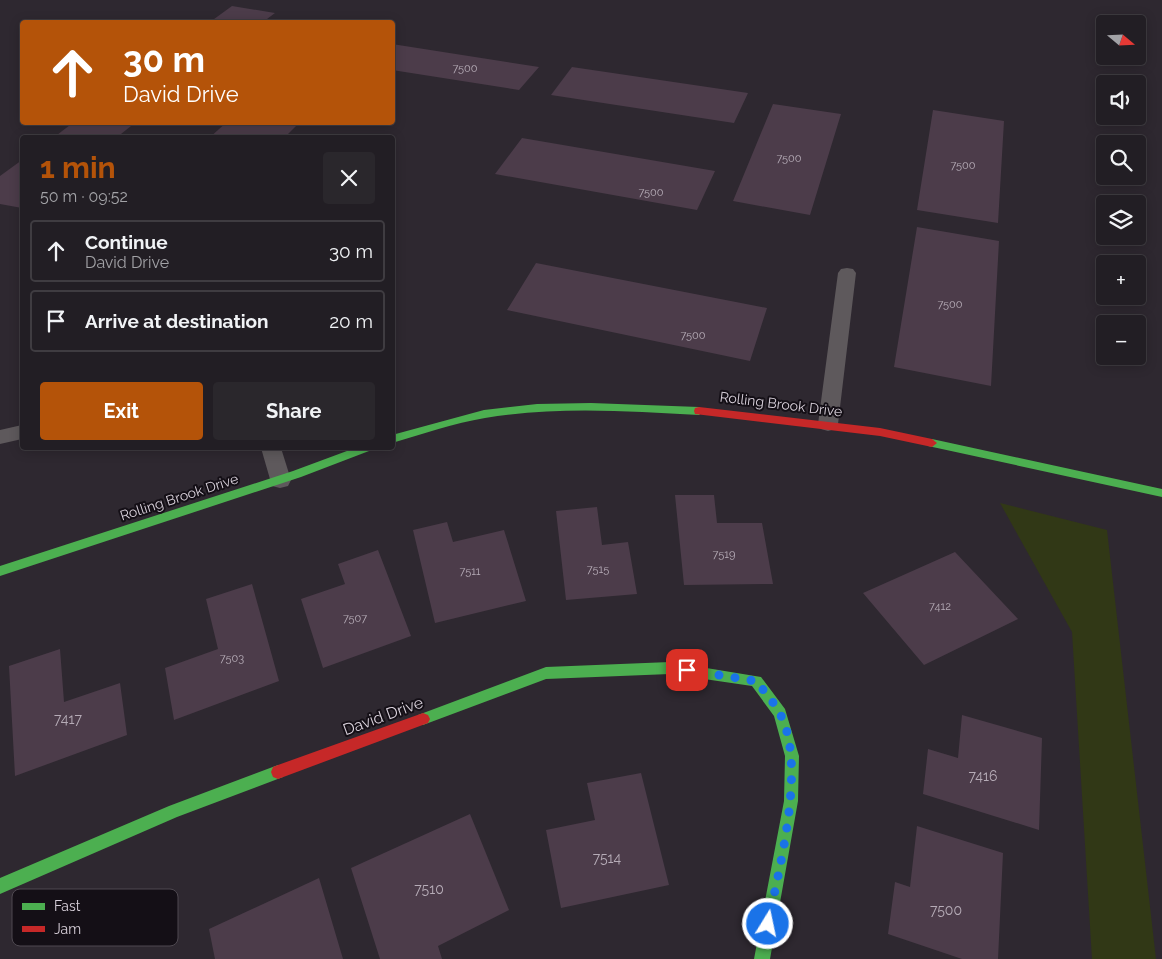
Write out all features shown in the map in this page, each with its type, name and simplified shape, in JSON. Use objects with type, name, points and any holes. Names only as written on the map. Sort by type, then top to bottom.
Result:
[{"type":"street","name":"Rolling Brook Drive","points":[[395,438],[484,414],[530,409],[615,408],[706,411],[828,424],[965,450],[1066,474],[1162,493]]},
{"type":"street","name":"Rolling Brook Drive","points":[[0,571],[280,480],[353,450]]},
{"type":"street","name":"David Drive","points":[[0,886],[174,811],[546,674],[670,668],[756,681],[780,713],[792,756],[791,801],[762,959]]},
{"type":"lane","points":[[828,424],[847,273]]},
{"type":"lane","points":[[0,437],[20,432]]},
{"type":"lane","points":[[272,450],[280,480]]},
{"type":"green space","points":[[1000,503],[1107,530],[1156,959],[1092,959],[1072,632]]},
{"type":"building","points":[[232,6],[275,13],[266,20],[213,20]]},
{"type":"building","points":[[395,44],[539,67],[519,90],[395,70]]},
{"type":"building","points":[[572,67],[748,93],[734,123],[551,95]]},
{"type":"building","points":[[773,104],[841,114],[810,215],[733,201]]},
{"type":"building","points":[[933,110],[1004,121],[998,223],[917,210]]},
{"type":"building","points":[[70,125],[132,125],[120,135],[57,135]]},
{"type":"building","points":[[224,125],[297,125],[287,135],[212,135]]},
{"type":"building","points":[[522,138],[715,171],[697,210],[495,174]]},
{"type":"building","points":[[20,161],[20,208],[0,204],[0,176]]},
{"type":"building","points":[[917,227],[999,241],[991,386],[894,367]]},
{"type":"building","points":[[536,263],[767,308],[750,361],[507,310]]},
{"type":"building","points":[[675,495],[714,495],[717,523],[762,523],[773,584],[684,585]]},
{"type":"building","points":[[597,507],[602,545],[628,542],[637,594],[566,600],[556,511]]},
{"type":"building","points":[[447,522],[453,542],[504,530],[526,601],[435,623],[413,530]]},
{"type":"building","points":[[378,550],[411,636],[323,668],[301,599],[345,584],[338,564]]},
{"type":"building","points":[[955,552],[1018,619],[924,665],[863,593]]},
{"type":"building","points":[[252,584],[279,681],[174,720],[165,668],[218,649],[206,599]]},
{"type":"building","points":[[60,649],[64,702],[120,683],[127,735],[15,776],[9,666]]},
{"type":"building","points":[[962,715],[1042,738],[1039,830],[923,794],[928,749],[958,758]]},
{"type":"building","points":[[641,773],[669,885],[561,908],[546,830],[595,820],[587,783]]},
{"type":"building","points":[[470,814],[509,910],[438,946],[442,959],[380,959],[351,868]]},
{"type":"building","points":[[917,826],[1003,853],[998,959],[962,959],[888,934],[895,882],[910,887]]},
{"type":"building","points":[[319,878],[343,959],[215,959],[209,929]]},
{"type":"traffic: fast","points":[[395,438],[472,416],[510,410],[618,407],[699,411]]},
{"type":"traffic: fast","points":[[932,443],[1162,493]]},
{"type":"traffic: fast","points":[[0,571],[297,474],[360,450]]},
{"type":"traffic: fast","points":[[423,719],[546,673],[670,668],[756,681],[780,713],[792,756],[791,801],[762,959]]},
{"type":"traffic: fast","points":[[0,886],[174,811],[278,772]]},
{"type":"traffic: jam","points":[[699,411],[880,432],[932,443]]},
{"type":"traffic: jam","points":[[278,772],[423,719]]},
{"type":"route","points":[[687,670],[756,681],[780,713],[792,756],[791,801],[768,924]]}]
